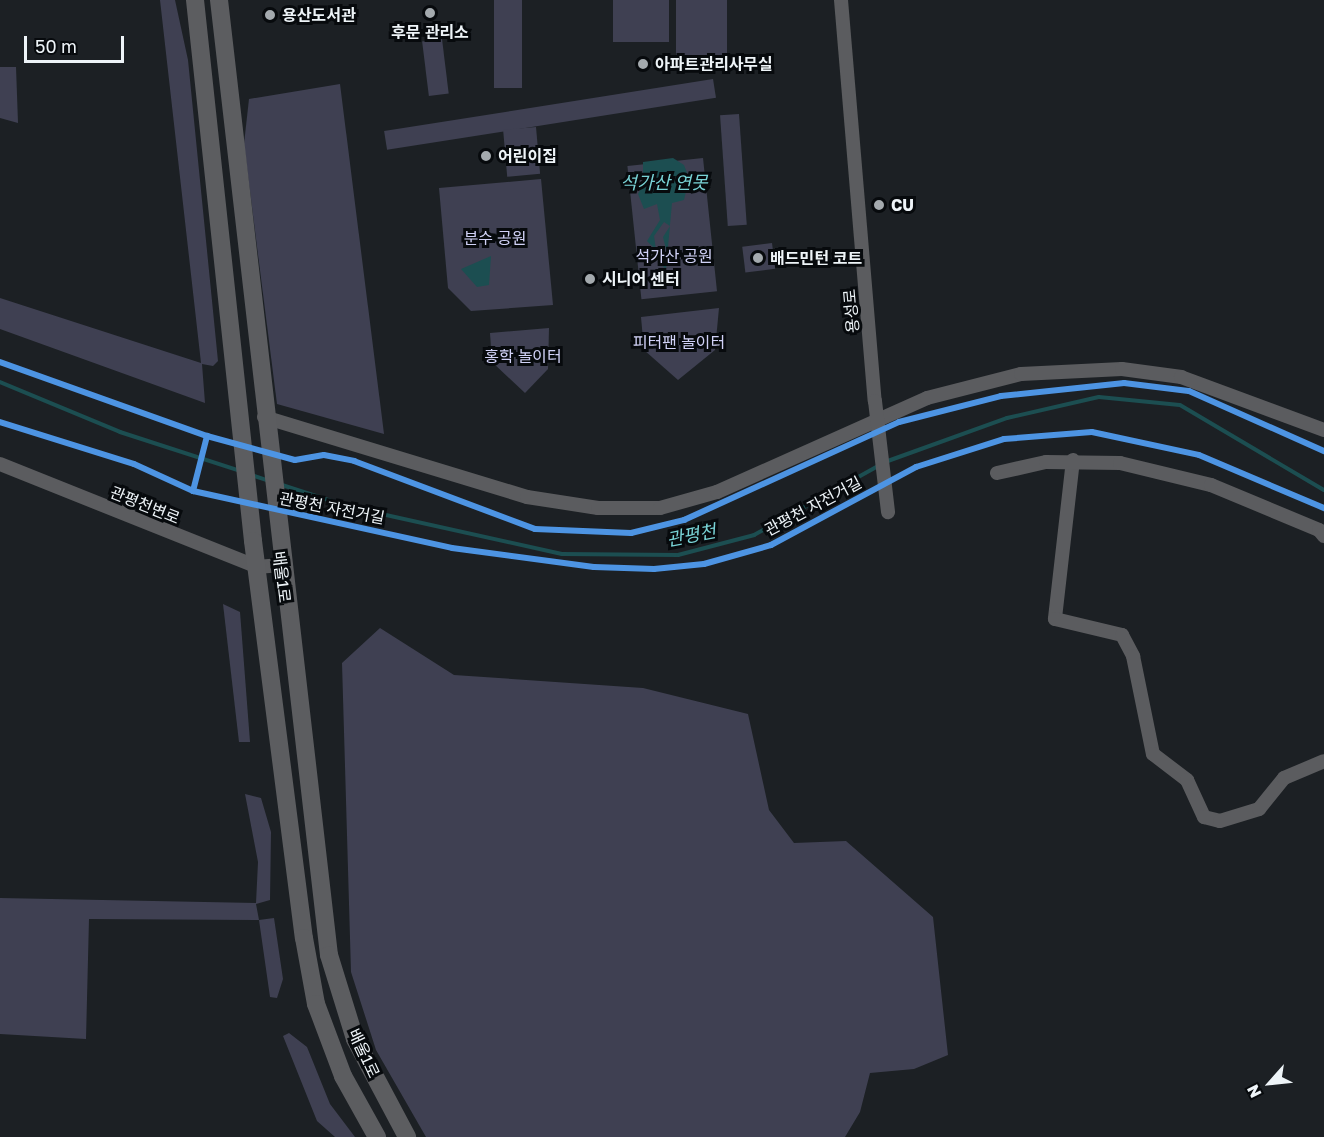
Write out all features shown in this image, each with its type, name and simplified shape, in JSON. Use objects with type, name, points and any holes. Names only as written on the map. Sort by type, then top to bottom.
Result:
[{"type":"main road","name":"배울1로","points":[[195,0],[253,540],[316,1004],[343,1076],[378,1137]]},
{"type":"main road","name":"배울1로","points":[[219,0],[279,557],[329,955],[355,1039],[407,1137]]},
{"type":"street","name":"용성로","points":[[841,0],[876,401],[888,512]]},
{"type":"street","points":[[264,422],[527,497],[609,508],[660,508],[717,492],[927,398],[1021,374],[1122,369],[1181,377],[1324,430]]},
{"type":"street","points":[[997,473],[1073,460],[1120,463],[1211,485],[1319,530],[1324,536]]},
{"type":"street","points":[[1073,460],[1055,619],[1122,635],[1133,656],[1153,754],[1187,780],[1204,817],[1220,821],[1259,809],[1284,778],[1324,761]]},
{"type":"street","name":"관평천변로","points":[[0,464],[257,567],[279,557]]},
{"type":"green space","points":[[160,0],[175,0],[188,60],[218,361],[213,366],[202,364],[205,403],[0,329],[0,298],[201,363]]},
{"type":"green space","points":[[494,0],[522,0],[522,88],[494,88]]},
{"type":"green space","points":[[613,0],[669,0],[669,42],[613,42]]},
{"type":"green space","points":[[676,0],[727,0],[727,70],[676,70]]},
{"type":"green space","points":[[442,39],[449,94],[429,96],[422,41]]},
{"type":"green space","points":[[0,67],[16,67],[18,123],[0,118]]},
{"type":"green space","points":[[713,79],[716,98],[387,150],[384,131]]},
{"type":"green space","points":[[340,84],[384,434],[277,404],[244,144],[249,99]]},
{"type":"green space","points":[[739,114],[747,225],[728,226],[720,115]]},
{"type":"green space","points":[[536,127],[540,174],[507,177],[503,130]]},
{"type":"green space","name":"석가산 공원","points":[[703,158],[717,291],[641,299],[627,166]]},
{"type":"green space","name":"분수 공원","points":[[541,179],[553,305],[471,311],[448,288],[439,188]]},
{"type":"green space","name":"배드민턴 코트","points":[[772,243],[775,269],[745,272],[742,247]]},
{"type":"green space","name":"피터팬 놀이터","points":[[719,308],[715,350],[678,380],[644,350],[641,317]]},
{"type":"green space","name":"홍학 놀이터","points":[[549,328],[548,369],[525,393],[492,362],[490,333]]},
{"type":"green space","points":[[223,604],[240,612],[250,742],[239,742]]},
{"type":"green space","points":[[380,628],[454,675],[643,688],[748,714],[769,810],[794,843],[846,841],[933,917],[948,1055],[914,1069],[870,1073],[860,1112],[845,1137],[426,1137],[376,1050],[351,972],[342,663]]},
{"type":"green space","points":[[245,794],[261,798],[271,832],[270,900],[256,904],[259,920],[89,919],[86,1039],[0,1034],[0,898],[256,903],[258,862]]},
{"type":"green space","points":[[274,918],[283,979],[277,998],[270,997],[259,920]]},
{"type":"green space","points":[[289,1033],[307,1047],[330,1104],[355,1137],[335,1137],[317,1121],[283,1036]]},
{"type":"water","name":"석가산 연못","points":[[673,158],[684,165],[689,178],[684,200],[672,203],[670,226],[664,222],[654,236],[656,250],[647,241],[660,220],[657,204],[644,209],[638,194],[643,185],[643,162]]},
{"type":"water","points":[[670,226],[666,269],[660,264],[667,253],[663,237]]},
{"type":"water","points":[[491,256],[489,285],[477,287],[461,269]]},
{"type":"waterway","name":"관평천","points":[[0,382],[120,432],[241,471]]},
{"type":"waterway","name":"관평천","points":[[885,462],[1007,418],[1099,397],[1180,405],[1324,490]]},
{"type":"waterway","name":"관평천","points":[[279,484],[350,507],[562,554],[678,555],[754,535],[878,466]]},
{"type":"waterway","name":"관평천","points":[[251,475],[269,481]]},
{"type":"cycle path","points":[[0,362],[207,436],[295,460],[324,455],[354,461],[535,529],[631,533],[684,520],[899,422],[1001,396],[1124,383],[1189,391],[1324,451]]},
{"type":"cycle path","points":[[0,422],[134,464],[193,491],[207,436]]},
{"type":"cycle path","name":"관평천 자전거길","points":[[193,491],[452,548],[594,567],[654,569],[704,564],[771,545],[916,467],[1004,439],[1092,432],[1199,455],[1324,508]]},
{"type":"place","name":"후문 관리소","points":[[430,13]]},
{"type":"place","name":"용산도서관","points":[[270,15]]},
{"type":"place","name":"아파트관리사무실","points":[[643,64]]},
{"type":"place","name":"어린이집","points":[[486,156]]},
{"type":"place","name":"CU","points":[[879,205]]},
{"type":"place","name":"배드민턴 코트","points":[[758,258]]},
{"type":"place","name":"시니어 센터","points":[[590,279]]}]
